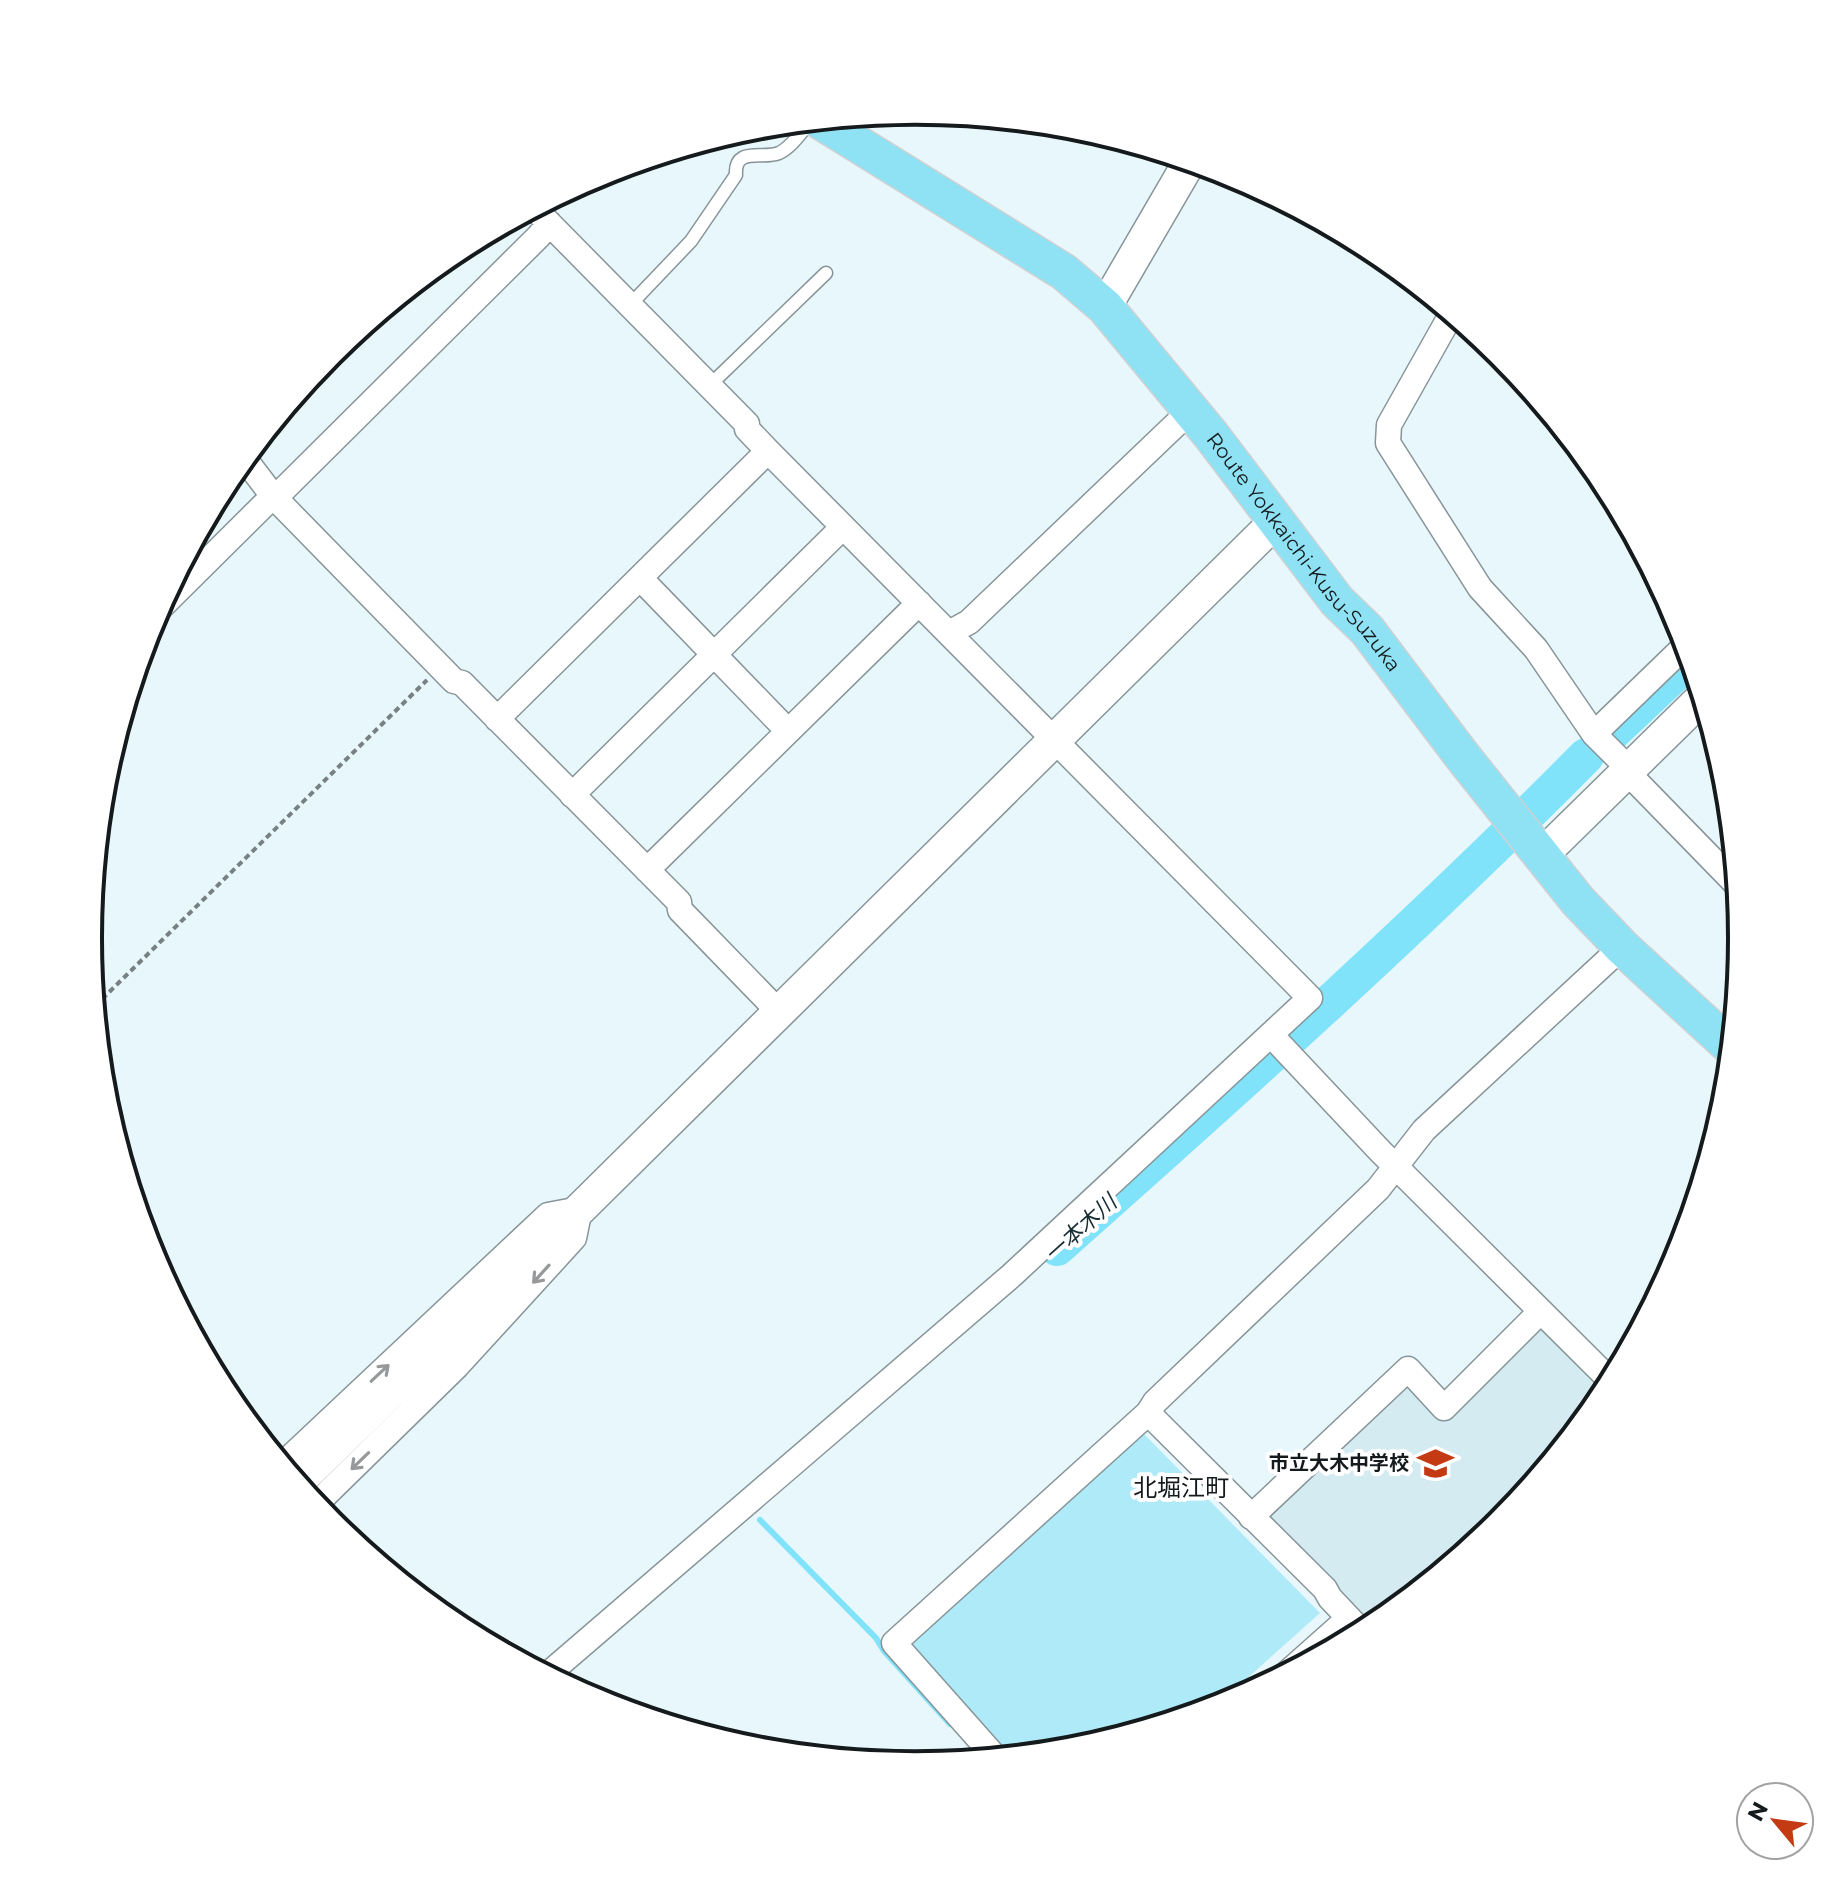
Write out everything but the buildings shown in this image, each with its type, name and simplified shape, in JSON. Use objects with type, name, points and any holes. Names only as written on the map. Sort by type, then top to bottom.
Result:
[{"type":"main road","name":"Route Yokkaichi-Kusu-Suzuka","points":[[834,130],[1064,272],[1105,307],[1191,410],[1337,601],[1367,630],[1578,901],[1622,947],[1723,1039]]},
{"type":"street","points":[[1105,307],[1184,171]]},
{"type":"street","points":[[542,216],[747,424],[747,429],[768,451],[1310,998],[1012,1275],[555,1668]]},
{"type":"street","points":[[183,586],[539,236],[542,216]]},
{"type":"street","points":[[1447,323],[1389,425],[1388,443],[1480,588],[1536,649],[1594,734],[1726,873]]},
{"type":"street","points":[[949,633],[969,622],[1191,410]]},
{"type":"street","points":[[497,719],[768,451]]},
{"type":"street","points":[[252,468],[274,497],[454,681],[462,683],[679,902],[680,910],[778,1011]]},
{"type":"street","points":[[305,1476],[1275,522]]},
{"type":"street","points":[[572,795],[843,527]]},
{"type":"street","points":[[640,578],[788,731]]},
{"type":"street","points":[[647,870],[919,603]]},
{"type":"street","points":[[1594,734],[1677,654]]},
{"type":"street","points":[[1541,856],[1694,706]]},
{"type":"street","points":[[987,1748],[894,1643],[1148,1413],[1155,1402],[1378,1189],[1424,1130],[1622,947]]},
{"type":"street","points":[[1271,1035],[1381,1152],[1603,1373]]},
{"type":"street","points":[[290,1458],[548,1215],[569,1219]]},
{"type":"street","points":[[324,1496],[457,1366],[574,1238],[569,1219]]},
{"type":"street","points":[[1251,1517],[1408,1369],[1444,1408],[1540,1312]]},
{"type":"street","points":[[1148,1413],[1325,1589],[1354,1623]]},
{"type":"lane","points":[[629,306],[691,241],[736,175],[735,166],[740,159],[749,154],[773,155],[781,152],[799,134]]},
{"type":"lane","points":[[709,386],[826,273]]},
{"type":"path","points":[[104,997],[441,667]]},
{"type":"shaded area","name":"市立大木中学校","points":[[1537,1326],[1546,1326],[1600,1377],[1561,1434],[1491,1514],[1411,1584],[1359,1620],[1265,1520],[1406,1383],[1445,1414]]},
{"type":"shaded area","points":[[1144,1434],[1320,1613],[1242,1683],[1227,1690],[1126,1724],[1074,1736],[994,1748],[902,1646]]},
{"type":"waterway","name":"一本木川","points":[[1609,736],[1682,667]]},
{"type":"waterway","name":"一本木川","points":[[1057,1248],[1392,945],[1586,756]]},
{"type":"waterway","points":[[760,1520],[876,1638],[884,1651],[950,1724]]},
{"type":"place","name":"市立大木中学校","points":[[1435,1463]]},
{"type":"district","name":"北堀江町","points":[[1181,1488]]}]
